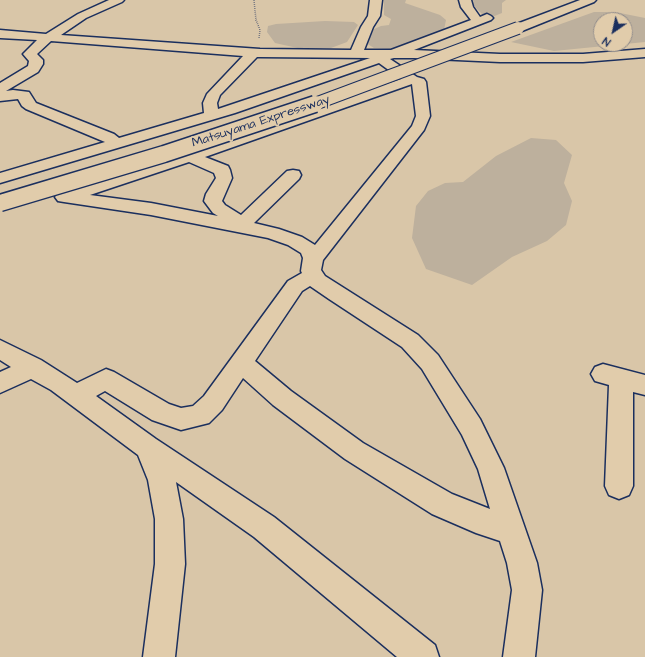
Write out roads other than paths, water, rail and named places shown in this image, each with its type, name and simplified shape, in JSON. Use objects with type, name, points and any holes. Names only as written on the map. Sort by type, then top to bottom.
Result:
[{"type":"main road","points":[[0,89],[33,69],[36,64],[36,60],[29,54],[48,37],[82,16],[118,0]]},
{"type":"main road","points":[[357,53],[367,27],[374,16],[376,0]]},
{"type":"main road","points":[[0,178],[230,110],[387,56],[482,19],[466,3],[452,0]]},
{"type":"main road","name":"Matsuyama Expressway","points":[[0,203],[164,154],[282,116],[352,91],[590,0]]},
{"type":"main road","points":[[0,34],[252,53],[357,53],[387,56],[500,58],[583,58],[644,53]]},
{"type":"main road","points":[[212,115],[210,102],[214,94],[252,53]]},
{"type":"main road","points":[[75,395],[106,379],[161,412],[181,419],[200,415],[213,402],[295,286],[304,280],[314,267],[323,248],[419,127],[423,116],[419,82],[412,80],[387,56]]},
{"type":"main road","points":[[64,197],[190,157],[412,80]]},
{"type":"main road","points":[[0,97],[13,94],[24,95],[26,98],[26,103],[31,106],[121,142],[149,170]]},
{"type":"main road","points":[[230,110],[257,134]]},
{"type":"main road","points":[[190,157],[222,170],[224,178],[215,194],[213,201],[219,209],[233,218],[240,226]]},
{"type":"main road","points":[[240,226],[293,175]]},
{"type":"main road","points":[[0,185],[64,197],[151,209],[272,233],[294,241],[308,249],[318,282],[410,341],[430,362],[471,426],[488,461],[512,530],[522,563],[526,590],[519,657]]},
{"type":"main road","points":[[0,349],[33,367],[75,395],[147,447],[264,527],[423,657]]},
{"type":"main road","points":[[241,362],[282,398],[354,451],[442,504],[476,519],[512,530]]},
{"type":"main road","points":[[0,383],[33,367]]},
{"type":"main road","points":[[619,486],[612,376],[645,385]]},
{"type":"main road","points":[[147,447],[162,480],[169,519],[170,564],[159,657]]}]
